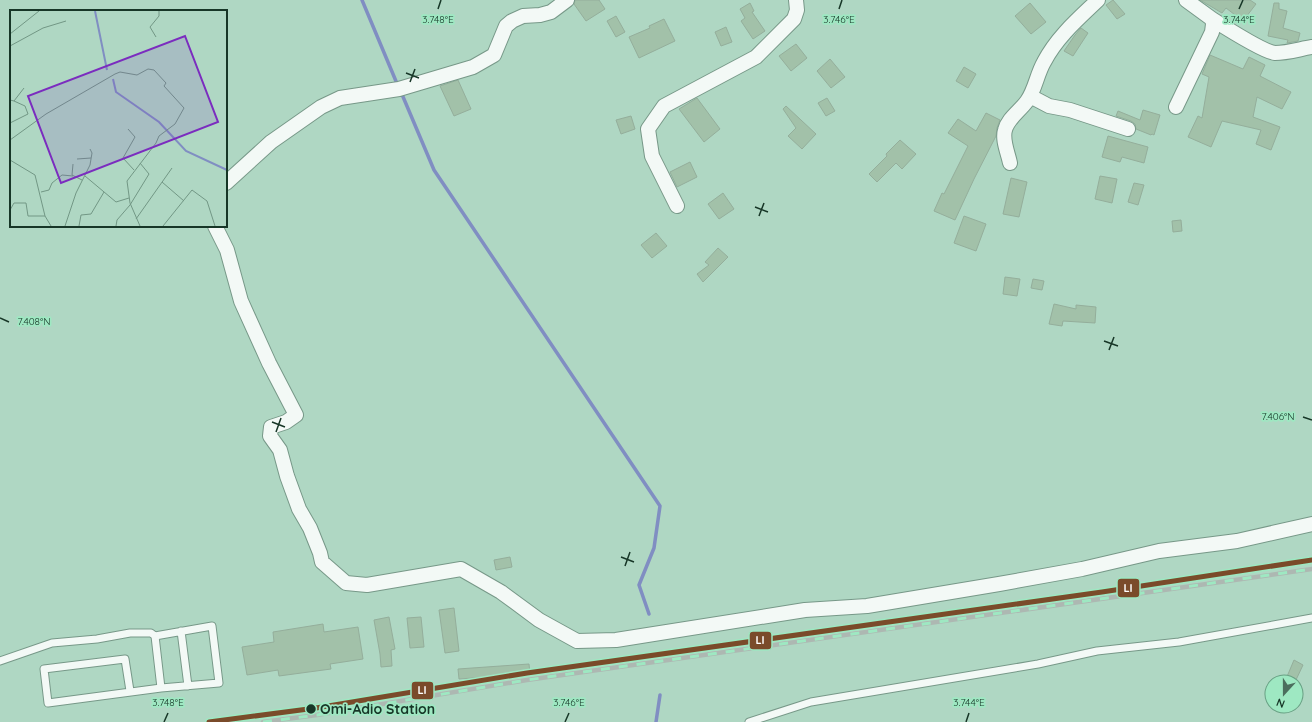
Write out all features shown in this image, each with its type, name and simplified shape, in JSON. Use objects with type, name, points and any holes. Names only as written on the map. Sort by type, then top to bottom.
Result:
[{"type":"street","points":[[227,182],[271,142],[321,107],[340,98],[400,89],[473,67],[494,55],[506,26],[512,21],[523,16],[540,15],[551,12],[567,0]]},
{"type":"street","points":[[677,206],[652,156],[648,129],[664,106],[756,57],[794,19],[797,10],[796,0]]},
{"type":"street","points":[[1010,163],[1004,138],[1004,130],[1011,119],[1027,102],[1043,63],[1053,46],[1070,26],[1098,0]]},
{"type":"street","points":[[1186,0],[1230,31],[1273,53],[1290,52],[1312,47]]},
{"type":"street","points":[[1176,107],[1212,32],[1212,19]]},
{"type":"street","points":[[1030,96],[1049,106],[1070,110],[1128,128]]},
{"type":"street","points":[[216,227],[227,250],[241,300],[269,363],[296,416],[286,422],[271,427],[270,436],[280,450],[287,476],[299,509],[313,534],[322,562],[346,584],[367,585],[461,569],[501,592],[539,620],[577,641],[616,640],[805,610],[867,606],[999,584],[1159,551],[1237,541],[1312,524]]},
{"type":"lane","points":[[749,722],[811,702],[1038,664],[1097,651],[1179,642],[1312,618]]},
{"type":"lane","points":[[0,661],[52,643],[97,639],[130,633],[151,633],[155,636],[212,626],[219,682],[130,691],[48,703],[44,670],[125,659],[130,691]]},
{"type":"lane","points":[[180,631],[188,686]]},
{"type":"lane","points":[[155,636],[161,688]]},
{"type":"building","points":[[575,0],[599,0],[605,9],[586,21],[574,4]]},
{"type":"building","points":[[1113,0],[1125,14],[1117,19],[1106,5]]},
{"type":"building","points":[[1200,0],[1250,0],[1256,4],[1243,21],[1226,8],[1222,13]]},
{"type":"building","points":[[750,3],[754,11],[752,12],[765,31],[753,39],[741,21],[745,18],[740,9]]},
{"type":"building","points":[[1030,3],[1046,22],[1031,34],[1015,16]]},
{"type":"building","points":[[1274,3],[1279,3],[1279,9],[1287,11],[1283,28],[1300,33],[1298,41],[1287,43],[1288,40],[1268,36]]},
{"type":"building","points":[[616,16],[625,32],[616,37],[607,21]]},
{"type":"building","points":[[664,19],[675,41],[639,58],[629,37],[650,28],[649,26]]},
{"type":"building","points":[[726,27],[732,42],[721,46],[715,32]]},
{"type":"building","points":[[1081,28],[1088,33],[1073,56],[1064,51]]},
{"type":"building","points":[[796,44],[807,58],[791,71],[779,56]]},
{"type":"building","points":[[1210,55],[1243,69],[1249,57],[1265,65],[1260,76],[1291,92],[1282,109],[1257,97],[1253,117],[1280,127],[1271,150],[1256,144],[1261,130],[1222,121],[1211,147],[1188,137],[1198,116],[1202,118],[1209,77],[1202,74]]},
{"type":"building","points":[[830,59],[845,77],[831,88],[817,71]]},
{"type":"building","points":[[964,67],[976,74],[968,88],[956,81]]},
{"type":"building","points":[[458,80],[471,109],[454,116],[440,86]]},
{"type":"building","points":[[697,98],[720,129],[704,142],[679,109]]},
{"type":"building","points":[[827,98],[835,111],[826,116],[818,103]]},
{"type":"building","points":[[786,106],[816,134],[802,149],[788,136],[796,128],[783,109]]},
{"type":"building","points":[[1143,110],[1160,115],[1154,135],[1136,129],[1135,124],[1131,121],[1116,116],[1118,111],[1140,120]]},
{"type":"building","points":[[986,113],[1000,120],[996,136],[955,220],[934,211],[942,193],[944,194],[968,146],[948,133],[958,119],[976,131]]},
{"type":"building","points":[[631,116],[635,129],[621,134],[616,120]]},
{"type":"building","points":[[1108,136],[1148,147],[1144,163],[1122,157],[1120,162],[1102,157]]},
{"type":"building","points":[[900,140],[916,154],[902,169],[896,163],[877,182],[869,174]]},
{"type":"building","points":[[690,162],[697,177],[677,187],[670,172]]},
{"type":"building","points":[[1100,176],[1117,179],[1112,203],[1095,199]]},
{"type":"building","points":[[1011,178],[1027,182],[1019,217],[1003,214]]},
{"type":"building","points":[[1134,183],[1144,185],[1138,205],[1128,202]]},
{"type":"building","points":[[723,193],[734,209],[719,219],[708,204]]},
{"type":"building","points":[[964,216],[986,224],[976,251],[954,243]]},
{"type":"building","points":[[1181,220],[1182,231],[1173,232],[1172,221]]},
{"type":"building","points":[[656,233],[667,246],[652,258],[641,245]]},
{"type":"building","points":[[718,248],[728,257],[703,282],[697,274],[709,265],[705,262]]},
{"type":"building","points":[[1005,277],[1020,279],[1017,296],[1003,294]]},
{"type":"building","points":[[1033,279],[1044,281],[1042,290],[1031,288]]},
{"type":"building","points":[[1054,304],[1076,309],[1076,305],[1096,307],[1095,323],[1063,321],[1062,326],[1049,324]]},
{"type":"building","points":[[510,557],[512,567],[496,570],[494,560]]},
{"type":"building","points":[[454,608],[459,651],[445,653],[439,610]]},
{"type":"building","points":[[389,617],[395,649],[391,650],[392,666],[381,667],[374,620]]},
{"type":"building","points":[[421,617],[424,647],[410,648],[407,618]]},
{"type":"building","name":"Omi-Adio Station","points":[[323,624],[324,632],[358,627],[363,659],[330,664],[331,669],[279,676],[278,670],[247,675],[242,647],[274,642],[273,632]]},
{"type":"building","points":[[1294,660],[1303,665],[1299,674],[1288,674]]},
{"type":"building","points":[[529,664],[530,674],[459,679],[458,669]]},
{"type":"waterway","points":[[362,0],[398,86]]},
{"type":"waterway","points":[[401,92],[434,170],[660,506],[654,548],[639,585],[649,614]]},
{"type":"waterway","points":[[656,722],[660,695]]},
{"type":"railway","points":[[263,722],[317,715],[527,680],[1312,569]]},
{"type":"transit line","name":"LI","points":[[209,722],[316,708],[527,673],[1102,592],[1312,560]]},
{"type":"place","name":"Omi-Adio Station","points":[[311,709]]}]
